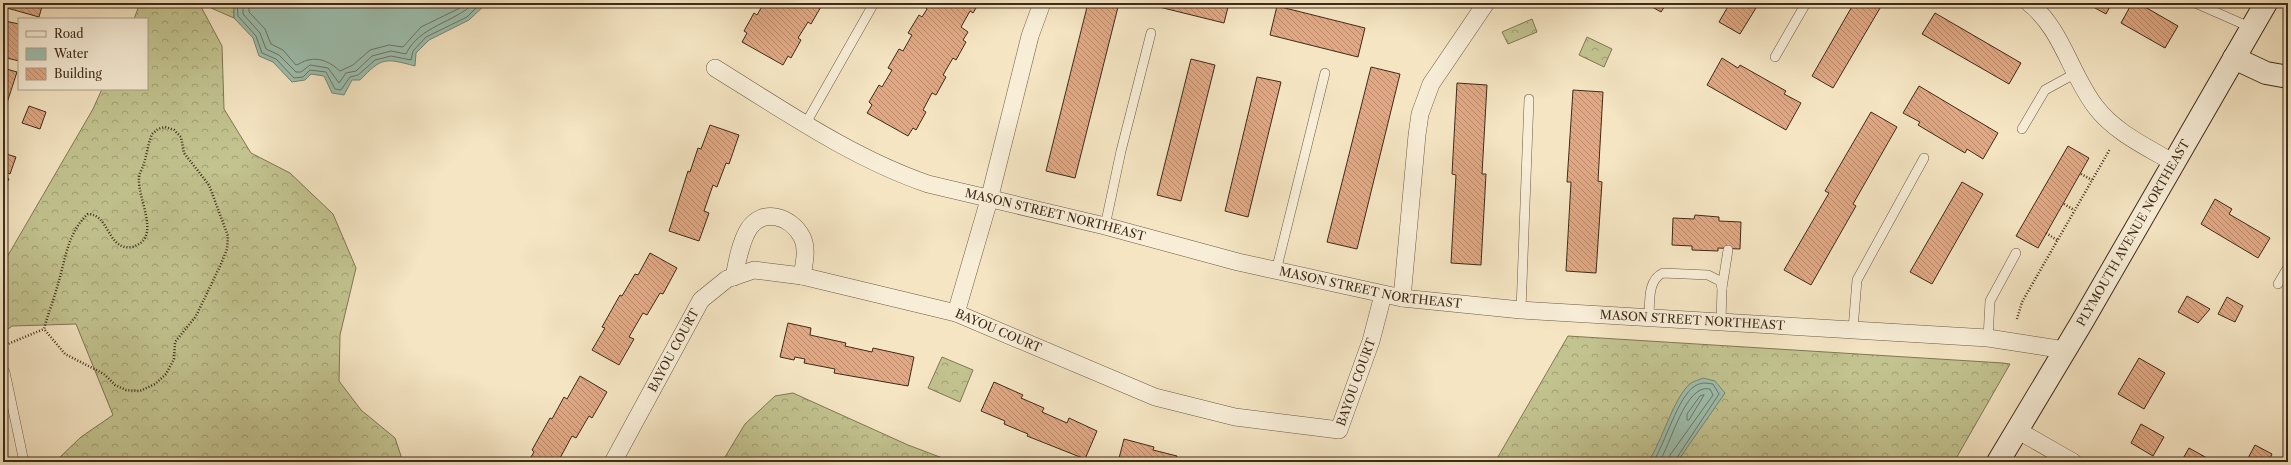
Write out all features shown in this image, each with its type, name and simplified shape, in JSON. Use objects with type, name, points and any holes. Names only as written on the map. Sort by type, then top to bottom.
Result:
[{"type":"main road","name":"PLYMOUTH AVENUE NORTHEAST","points":[[1998,462],[2065,350],[2266,3]]},
{"type":"main road","points":[[2234,58],[2266,73],[2288,77]]},
{"type":"street","points":[[956,313],[989,200],[1030,36],[1042,3]]},
{"type":"street","points":[[1402,298],[1417,135],[1425,98],[1440,70],[1486,3]]},
{"type":"street","points":[[2029,3],[2047,21],[2094,106],[2106,119],[2131,138],[2174,163]]},
{"type":"street","name":"MASON STREET NORTHEAST","points":[[715,68],[806,123],[900,175],[957,193],[1105,226],[1276,270],[1383,295],[1521,310],[1988,338],[2065,350]]},
{"type":"street","points":[[734,277],[738,257],[748,230],[760,218],[775,216],[789,221],[802,237],[805,250],[802,276]]},
{"type":"street","name":"BAYOU COURT","points":[[613,462],[701,300],[727,280],[754,270],[802,276],[956,313],[1155,396],[1236,417],[1339,430],[1371,340],[1383,295]]},
{"type":"street","points":[[2017,430],[2073,462]]},
{"type":"lane","points":[[806,123],[874,3]]},
{"type":"lane","points":[[1775,57],[1806,3]]},
{"type":"lane","points":[[2195,3],[2252,28]]},
{"type":"lane","points":[[1105,226],[1121,150],[1151,33]]},
{"type":"lane","points":[[1276,270],[1325,73]]},
{"type":"lane","points":[[2022,129],[2045,90],[2076,73]]},
{"type":"lane","points":[[1521,310],[1529,99]]},
{"type":"lane","points":[[1853,329],[1857,280],[1924,158]]},
{"type":"lane","points":[[1721,322],[1722,288],[1728,250]]},
{"type":"lane","points":[[1988,338],[1990,301],[2016,253]]},
{"type":"lane","points":[[2278,284],[2288,267]]},
{"type":"lane","points":[[1649,318],[1651,286],[1658,275],[1663,273],[1708,275],[1720,281],[1722,288]]},
{"type":"lane","points":[[5,372],[24,462]]},
{"type":"path","points":[[3,346],[44,328],[58,284],[66,248],[83,218],[88,214],[93,214],[118,244],[126,247],[143,243],[148,235],[148,226],[140,198],[138,176],[152,134],[158,129],[165,127],[174,130],[181,137],[184,153],[209,185],[228,236],[227,249],[221,264],[196,316],[175,342],[174,359],[166,374],[155,384],[140,390],[126,390],[115,385],[104,374],[65,354],[44,328]]},
{"type":"path","points":[[2017,319],[2022,302],[2110,149]]},
{"type":"path","points":[[2081,174],[2092,180]]},
{"type":"path","points":[[2064,204],[2074,210]]},
{"type":"path","points":[[2046,233],[2057,240]]},
{"type":"green space","points":[[140,3],[199,3],[222,46],[224,109],[251,153],[290,173],[333,214],[356,268],[340,335],[339,381],[361,410],[395,438],[403,462],[57,462],[58,459],[81,437],[113,415],[76,324],[12,326],[3,333],[3,264],[93,109],[102,90],[148,90],[148,18],[134,18]]},
{"type":"green space","points":[[208,3],[234,3],[234,18],[211,8]]},
{"type":"green space","points":[[1532,19],[1537,32],[1508,44],[1502,32]]},
{"type":"green space","points":[[1587,37],[1612,49],[1604,67],[1579,55]]},
{"type":"green space","points":[[1568,336],[2010,364],[1954,462],[1495,462]]},
{"type":"green space","points":[[942,357],[973,370],[960,402],[928,388]]},
{"type":"green space","points":[[793,393],[908,445],[953,462],[722,462],[745,424],[775,396]]},
{"type":"water","points":[[234,3],[487,3],[469,20],[429,40],[416,53],[415,66],[390,61],[379,63],[367,72],[360,80],[352,80],[344,95],[332,93],[324,76],[311,74],[305,80],[292,82],[273,62],[259,56],[253,38],[234,18]]},
{"type":"water","points":[[1703,378],[1715,381],[1725,393],[1677,462],[1648,462],[1679,398],[1691,383]]},
{"type":"building","points":[[8,3],[43,3],[39,17],[7,8]]},
{"type":"building","points":[[764,3],[818,3],[822,5],[811,24],[808,22],[798,38],[801,40],[791,58],[788,56],[783,65],[742,42],[747,33],[744,31],[754,13],[757,15]]},
{"type":"building","points":[[920,3],[979,3],[973,13],[970,11],[961,27],[968,32],[963,40],[966,42],[956,60],[953,58],[943,75],[946,77],[936,95],[932,93],[923,110],[926,112],[916,130],[913,128],[908,136],[867,113],[872,105],[869,102],[879,85],[882,87],[892,70],[888,68],[899,49],[903,51],[912,35],[908,33],[919,15],[922,17],[927,9]]},
{"type":"building","points":[[1088,3],[1119,3],[1075,178],[1046,171]]},
{"type":"building","points":[[1143,3],[1229,3],[1224,23]]},
{"type":"building","points":[[1645,3],[1667,3],[1661,12]]},
{"type":"building","points":[[1730,3],[1759,3],[1740,34],[1719,22]]},
{"type":"building","points":[[1854,3],[1883,3],[1833,88],[1812,76]]},
{"type":"building","points":[[2086,3],[2112,3],[2106,14]]},
{"type":"building","points":[[2132,3],[2138,3],[2178,26],[2165,48],[2121,23]]},
{"type":"building","points":[[1277,6],[1365,28],[1358,57],[1270,35]]},
{"type":"building","points":[[1935,13],[2021,63],[2009,84],[1922,34]]},
{"type":"building","points":[[5,21],[18,24],[18,61],[3,57],[3,30]]},
{"type":"building","points":[[1722,58],[1738,68],[1740,65],[1786,91],[1784,94],[1801,103],[1786,130],[1707,85]]},
{"type":"building","points":[[1191,59],[1215,65],[1181,201],[1157,195]]},
{"type":"building","points":[[1371,67],[1400,74],[1357,249],[1327,242]]},
{"type":"building","points":[[3,68],[17,72],[5,109],[3,108]]},
{"type":"building","points":[[1257,77],[1281,82],[1248,217],[1225,211]]},
{"type":"building","points":[[1457,83],[1487,85],[1482,174],[1486,174],[1481,265],[1451,263],[1456,175],[1452,174]]},
{"type":"building","points":[[1919,86],[1998,133],[1983,159],[1967,149],[1965,153],[1918,125],[1920,122],[1903,113]]},
{"type":"building","points":[[1573,90],[1603,92],[1598,181],[1602,182],[1596,273],[1566,271],[1571,182],[1567,182]]},
{"type":"building","points":[[29,106],[46,112],[40,129],[22,123]]},
{"type":"building","points":[[1871,112],[1897,127],[1853,204],[1856,206],[1811,285],[1784,270],[1829,193],[1825,191]]},
{"type":"building","points":[[710,125],[739,135],[729,164],[726,163],[717,187],[713,185],[704,211],[709,213],[699,241],[669,231],[688,171],[690,172],[698,148],[701,149]]},
{"type":"building","points":[[2068,146],[2089,158],[2038,248],[2016,236]]},
{"type":"building","points":[[3,153],[16,157],[10,174],[3,171]]},
{"type":"building","points":[[3,175],[9,179],[3,190]]},
{"type":"building","points":[[1962,182],[1983,194],[1932,284],[1910,272]]},
{"type":"building","points":[[2215,199],[2232,209],[2229,214],[2270,238],[2258,258],[2201,224]]},
{"type":"building","points":[[1695,215],[1719,217],[1719,221],[1741,222],[1740,249],[1718,248],[1718,251],[1692,250],[1692,246],[1672,245],[1673,218],[1694,219]]},
{"type":"building","points":[[650,253],[677,268],[663,294],[660,293],[647,315],[643,313],[629,337],[634,339],[619,365],[592,350],[605,328],[602,327],[620,295],[622,296],[635,274],[638,275]]},
{"type":"building","points":[[2187,296],[2210,309],[2198,323],[2178,312]]},
{"type":"building","points":[[2227,297],[2243,306],[2235,322],[2218,314]]},
{"type":"building","points":[[788,323],[811,328],[810,335],[846,343],[845,346],[872,352],[873,348],[914,357],[908,386],[834,373],[835,369],[804,363],[805,359],[795,357],[794,360],[780,357]]},
{"type":"building","points":[[2139,358],[2165,373],[2144,409],[2118,394]]},
{"type":"building","points":[[580,376],[607,392],[592,418],[589,416],[576,438],[572,436],[559,460],[562,462],[528,462],[534,452],[532,450],[550,418],[552,419],[564,397],[567,399]]},
{"type":"building","points":[[994,382],[1023,395],[1021,398],[1044,408],[1042,412],[1067,423],[1069,418],[1097,431],[1085,459],[1027,436],[1028,434],[1004,424],[1005,421],[981,411]]},
{"type":"building","points":[[2141,424],[2164,437],[2153,456],[2131,443]]},
{"type":"building","points":[[1124,439],[1154,447],[1153,450],[1177,456],[1176,460],[1182,462],[1118,462]]},
{"type":"building","points":[[2255,445],[2272,454],[2268,462],[2246,462]]},
{"type":"building","points":[[2189,448],[2207,458],[2205,462],[2181,462]]}]
